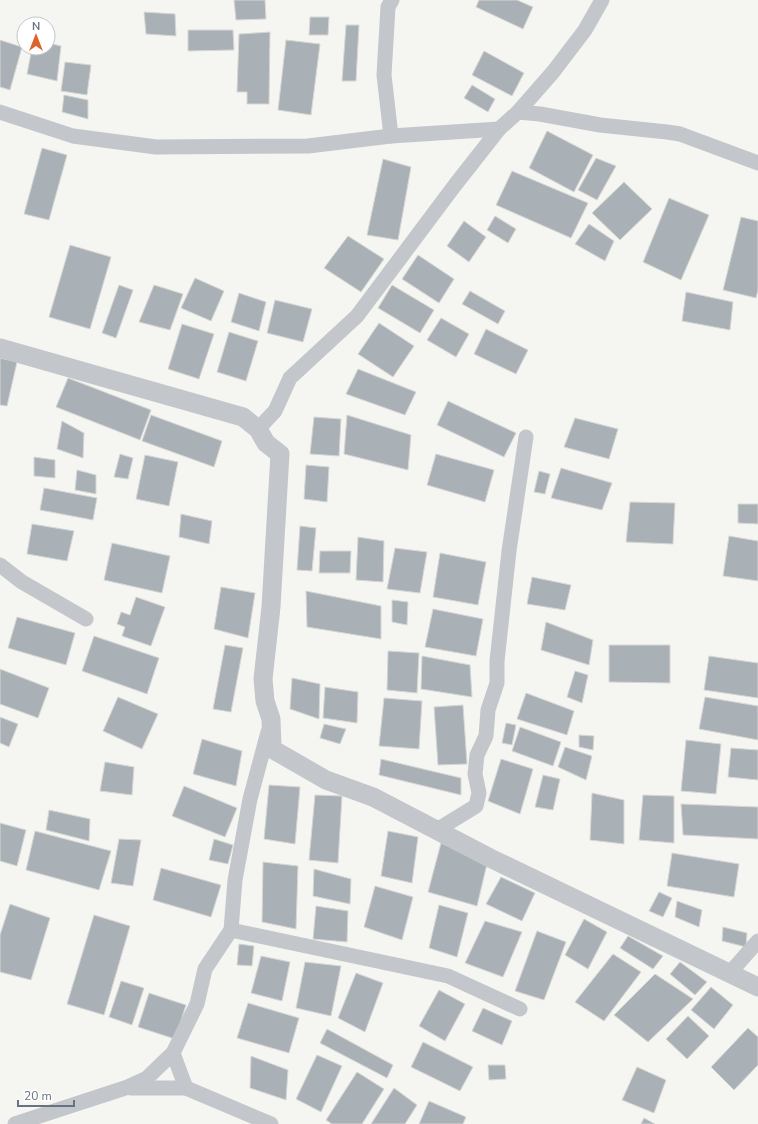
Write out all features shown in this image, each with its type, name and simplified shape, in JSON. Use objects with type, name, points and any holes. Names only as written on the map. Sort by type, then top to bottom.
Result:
[{"type":"street","points":[[391,136],[384,75],[388,7],[392,0]]},
{"type":"street","points":[[258,429],[275,411],[290,378],[357,316],[499,129],[518,112],[553,72],[585,30],[602,0]]},
{"type":"street","points":[[0,112],[73,136],[156,147],[308,146],[391,136],[499,129]]},
{"type":"street","points":[[518,112],[540,114],[600,125],[680,134],[758,163]]},
{"type":"street","points":[[0,348],[243,417],[258,429],[266,443],[280,454],[271,607],[263,679],[265,702],[271,719],[272,749],[326,780],[373,797],[490,858],[758,987]]},
{"type":"street","points":[[437,830],[476,806],[479,793],[475,774],[478,755],[486,736],[488,710],[497,683],[497,661],[509,551],[526,437]]},
{"type":"street","points":[[0,565],[22,582],[86,618]]},
{"type":"street","points":[[15,1124],[125,1088],[147,1078],[173,1053],[197,1004],[205,969],[231,930],[235,880],[250,799],[271,719]]},
{"type":"street","points":[[231,930],[448,976],[520,1009]]},
{"type":"street","points":[[729,974],[758,942]]},
{"type":"street","points":[[173,1053],[186,1088]]},
{"type":"street","points":[[125,1088],[186,1088],[271,1124]]},
{"type":"building","points":[[234,0],[265,0],[266,19],[236,20]]},
{"type":"building","points":[[479,0],[517,0],[533,7],[523,29],[476,7]]},
{"type":"building","points":[[144,12],[175,14],[176,36],[146,34]]},
{"type":"building","points":[[310,17],[329,17],[328,35],[309,35]]},
{"type":"building","points":[[346,25],[359,25],[356,81],[342,81]]},
{"type":"building","points":[[188,30],[233,30],[234,50],[188,51]]},
{"type":"building","points":[[270,32],[269,104],[247,104],[247,92],[237,92],[239,34]]},
{"type":"building","points":[[0,40],[16,45],[16,56],[19,56],[10,90],[0,87]]},
{"type":"building","points":[[286,40],[320,44],[311,115],[278,110]]},
{"type":"building","points":[[56,45],[61,46],[57,81],[27,74],[30,56],[56,56]]},
{"type":"building","points":[[484,51],[524,73],[512,96],[472,75]]},
{"type":"building","points":[[65,62],[91,65],[87,95],[61,91]]},
{"type":"building","points":[[472,85],[495,99],[488,112],[464,98]]},
{"type":"building","points":[[64,95],[88,100],[88,119],[62,112]]},
{"type":"building","points":[[547,131],[593,155],[574,192],[529,168]]},
{"type":"building","points":[[42,148],[67,155],[49,220],[24,214]]},
{"type":"building","points":[[596,158],[616,166],[597,200],[578,190]]},
{"type":"building","points":[[383,159],[411,167],[398,240],[367,235]]},
{"type":"building","points":[[512,171],[588,203],[571,238],[496,205]]},
{"type":"building","points":[[624,182],[652,209],[620,240],[592,213]]},
{"type":"building","points":[[669,198],[709,215],[681,280],[643,262]]},
{"type":"building","points":[[495,216],[516,229],[508,243],[487,230]]},
{"type":"building","points":[[741,217],[758,221],[758,290],[756,298],[723,290]]},
{"type":"building","points":[[464,221],[486,237],[469,262],[447,246]]},
{"type":"building","points":[[589,224],[614,241],[605,261],[575,244]]},
{"type":"building","points":[[348,236],[384,259],[361,292],[324,268]]},
{"type":"building","points":[[70,245],[111,257],[90,329],[49,317]]},
{"type":"building","points":[[418,255],[454,279],[439,303],[402,279]]},
{"type":"building","points":[[195,278],[224,291],[211,321],[181,308]]},
{"type":"building","points":[[119,285],[133,290],[116,338],[102,333]]},
{"type":"building","points":[[154,285],[183,294],[170,330],[139,322]]},
{"type":"building","points":[[392,285],[434,310],[420,333],[378,308]]},
{"type":"building","points":[[470,291],[505,311],[498,324],[462,304]]},
{"type":"building","points":[[686,292],[733,302],[730,330],[682,321]]},
{"type":"building","points":[[239,293],[266,302],[259,331],[231,322]]},
{"type":"building","points":[[275,300],[312,309],[303,342],[267,333]]},
{"type":"building","points":[[441,318],[469,334],[456,357],[427,340]]},
{"type":"building","points":[[379,323],[414,346],[393,377],[358,354]]},
{"type":"building","points":[[182,324],[214,334],[199,379],[168,369]]},
{"type":"building","points":[[486,329],[528,350],[516,374],[474,354]]},
{"type":"building","points":[[229,332],[258,341],[246,381],[217,372]]},
{"type":"building","points":[[0,358],[17,362],[7,406],[0,405]]},
{"type":"building","points":[[358,369],[416,392],[405,415],[346,394]]},
{"type":"building","points":[[68,378],[151,410],[140,440],[56,407]]},
{"type":"building","points":[[448,401],[516,433],[504,457],[437,425]]},
{"type":"building","points":[[151,415],[222,441],[214,467],[142,441]]},
{"type":"building","points":[[347,415],[411,435],[408,470],[344,454]]},
{"type":"building","points":[[314,417],[341,419],[339,456],[310,454]]},
{"type":"building","points":[[575,418],[618,429],[609,459],[564,447]]},
{"type":"building","points":[[62,421],[84,433],[83,458],[57,449]]},
{"type":"building","points":[[120,454],[133,458],[128,479],[114,477]]},
{"type":"building","points":[[436,454],[494,470],[485,502],[427,485]]},
{"type":"building","points":[[145,455],[178,462],[169,506],[136,499]]},
{"type":"building","points":[[34,457],[55,460],[55,478],[34,476]]},
{"type":"building","points":[[306,465],[329,467],[327,502],[304,499]]},
{"type":"building","points":[[561,468],[612,483],[602,510],[551,498]]},
{"type":"building","points":[[77,470],[96,475],[96,494],[75,490]]},
{"type":"building","points":[[539,471],[550,474],[545,494],[534,492]]},
{"type":"building","points":[[44,488],[97,498],[93,520],[40,510]]},
{"type":"building","points":[[630,502],[675,503],[673,544],[626,542]]},
{"type":"building","points":[[738,504],[758,504],[758,524],[738,523]]},
{"type":"building","points":[[181,514],[212,521],[209,544],[179,537]]},
{"type":"building","points":[[32,524],[74,531],[67,561],[27,554]]},
{"type":"building","points":[[300,526],[316,528],[312,571],[297,570]]},
{"type":"building","points":[[729,536],[758,541],[758,581],[723,576]]},
{"type":"building","points":[[358,537],[384,541],[383,582],[356,580]]},
{"type":"building","points":[[112,543],[170,556],[162,593],[104,580]]},
{"type":"building","points":[[395,548],[427,552],[420,593],[387,589]]},
{"type":"building","points":[[320,551],[351,551],[350,573],[319,573]]},
{"type":"building","points":[[440,553],[486,562],[478,605],[433,597]]},
{"type":"building","points":[[532,577],[571,585],[565,610],[527,604]]},
{"type":"building","points":[[221,587],[255,593],[248,638],[214,629]]},
{"type":"building","points":[[306,591],[381,606],[381,639],[307,627]]},
{"type":"building","points":[[136,597],[165,607],[151,646],[122,636],[125,627],[117,624],[121,612],[130,615]]},
{"type":"building","points":[[392,600],[408,602],[407,625],[392,622]]},
{"type":"building","points":[[433,609],[483,619],[476,656],[425,647]]},
{"type":"building","points":[[17,617],[75,633],[66,665],[8,648]]},
{"type":"building","points":[[546,622],[593,640],[589,665],[541,650]]},
{"type":"building","points":[[94,636],[159,658],[147,694],[82,671]]},
{"type":"building","points":[[225,645],[243,648],[231,712],[213,709]]},
{"type":"building","points":[[609,645],[670,645],[670,683],[609,682]]},
{"type":"building","points":[[388,651],[419,653],[417,693],[387,690]]},
{"type":"building","points":[[422,656],[470,665],[472,697],[421,689]]},
{"type":"building","points":[[709,656],[758,663],[758,698],[704,690]]},
{"type":"building","points":[[0,669],[49,688],[38,718],[0,704]]},
{"type":"building","points":[[575,671],[588,675],[582,703],[567,697]]},
{"type":"building","points":[[292,678],[320,684],[319,719],[290,709]]},
{"type":"building","points":[[325,687],[358,692],[357,723],[323,718]]},
{"type":"building","points":[[526,693],[574,711],[567,735],[517,719]]},
{"type":"building","points":[[118,697],[158,714],[142,749],[103,731]]},
{"type":"building","points":[[705,697],[758,706],[758,740],[699,729]]},
{"type":"building","points":[[384,698],[422,701],[419,749],[379,746]]},
{"type":"building","points":[[463,705],[467,764],[438,765],[434,707]]},
{"type":"building","points":[[0,717],[18,724],[9,747],[0,743]]},
{"type":"building","points":[[506,723],[516,725],[512,745],[502,743]]},
{"type":"building","points":[[324,724],[346,729],[340,744],[320,738]]},
{"type":"building","points":[[520,727],[561,742],[553,766],[512,751]]},
{"type":"building","points":[[579,735],[594,736],[593,750],[579,747]]},
{"type":"building","points":[[202,739],[242,751],[236,786],[193,774]]},
{"type":"building","points":[[686,740],[721,744],[716,794],[681,791]]},
{"type":"building","points":[[565,747],[592,756],[586,780],[558,767]]},
{"type":"building","points":[[731,748],[758,750],[758,780],[728,777]]},
{"type":"building","points":[[381,759],[461,778],[461,795],[379,775]]},
{"type":"building","points":[[501,759],[533,769],[520,814],[488,801]]},
{"type":"building","points":[[105,762],[134,767],[132,795],[100,791]]},
{"type":"building","points":[[543,775],[560,779],[553,810],[535,807]]},
{"type":"building","points":[[269,785],[300,787],[295,844],[264,839]]},
{"type":"building","points":[[184,786],[237,808],[225,837],[172,816]]},
{"type":"building","points":[[592,793],[624,800],[624,844],[590,840]]},
{"type":"building","points":[[315,795],[342,796],[338,863],[309,860]]},
{"type":"building","points":[[643,795],[674,796],[674,843],[639,840]]},
{"type":"building","points":[[681,804],[758,807],[758,839],[683,835]]},
{"type":"building","points":[[49,810],[90,819],[89,841],[46,830]]},
{"type":"building","points":[[0,823],[26,830],[17,866],[0,861]]},
{"type":"building","points":[[35,831],[111,851],[99,890],[26,870]]},
{"type":"building","points":[[388,831],[418,837],[412,883],[381,876]]},
{"type":"building","points":[[119,839],[141,840],[133,886],[111,883]]},
{"type":"building","points":[[214,839],[233,845],[228,864],[209,860]]},
{"type":"building","points":[[441,843],[487,864],[477,906],[428,892]]},
{"type":"building","points":[[672,853],[739,864],[734,897],[667,886]]},
{"type":"building","points":[[263,862],[298,866],[296,929],[262,922]]},
{"type":"building","points":[[161,868],[221,885],[211,917],[153,900]]},
{"type":"building","points":[[314,869],[351,879],[350,904],[313,896]]},
{"type":"building","points":[[501,877],[535,893],[522,921],[486,904]]},
{"type":"building","points":[[375,886],[413,897],[402,940],[364,927]]},
{"type":"building","points":[[659,892],[672,898],[663,917],[649,911]]},
{"type":"building","points":[[677,901],[702,910],[699,927],[675,917]]},
{"type":"building","points":[[10,904],[50,918],[31,980],[0,972],[0,935]]},
{"type":"building","points":[[439,905],[468,913],[457,957],[429,948]]},
{"type":"building","points":[[316,906],[348,911],[347,942],[313,939]]},
{"type":"building","points":[[94,915],[130,926],[104,1015],[67,1004]]},
{"type":"building","points":[[584,919],[607,932],[588,969],[565,955]]},
{"type":"building","points":[[485,921],[522,932],[503,977],[465,963]]},
{"type":"building","points":[[723,927],[747,933],[746,947],[722,941]]},
{"type":"building","points":[[537,931],[566,942],[544,1000],[515,991]]},
{"type":"building","points":[[628,936],[663,956],[653,969],[620,948]]},
{"type":"building","points":[[239,944],[254,946],[252,966],[237,965]]},
{"type":"building","points":[[613,954],[641,972],[604,1021],[575,1002]]},
{"type":"building","points":[[261,956],[290,962],[282,1001],[251,993]]},
{"type":"building","points":[[305,962],[341,966],[331,1016],[296,1008]]},
{"type":"building","points":[[680,962],[707,982],[695,995],[670,974]]},
{"type":"building","points":[[356,973],[383,983],[365,1032],[338,1018]]},
{"type":"building","points":[[655,974],[693,999],[648,1042],[614,1015]]},
{"type":"building","points":[[121,981],[144,988],[132,1025],[109,1017]]},
{"type":"building","points":[[711,987],[733,1005],[714,1029],[691,1010]]},
{"type":"building","points":[[439,990],[465,1004],[445,1041],[419,1026]]},
{"type":"building","points":[[149,993],[186,1005],[175,1039],[138,1027]]},
{"type":"building","points":[[248,1003],[299,1018],[289,1053],[237,1038]]},
{"type":"building","points":[[483,1008],[512,1021],[502,1045],[472,1031]]},
{"type":"building","points":[[688,1016],[709,1036],[687,1059],[666,1039]]},
{"type":"building","points":[[748,1028],[758,1037],[758,1065],[734,1090],[711,1067]]},
{"type":"building","points":[[327,1029],[393,1065],[387,1078],[320,1043]]},
{"type":"building","points":[[423,1042],[473,1067],[460,1091],[411,1067]]},
{"type":"building","points":[[317,1055],[342,1066],[321,1112],[296,1099]]},
{"type":"building","points":[[251,1056],[288,1070],[286,1100],[250,1088]]},
{"type":"building","points":[[488,1065],[505,1065],[506,1079],[489,1080]]},
{"type":"building","points":[[637,1067],[666,1080],[654,1113],[622,1100]]},
{"type":"building","points":[[357,1072],[384,1089],[362,1124],[332,1124],[326,1120]]},
{"type":"building","points":[[394,1088],[417,1105],[405,1124],[371,1124]]},
{"type":"building","points":[[429,1101],[466,1117],[463,1124],[419,1124]]},
{"type":"building","points":[[644,1118],[655,1124],[641,1124]]}]
